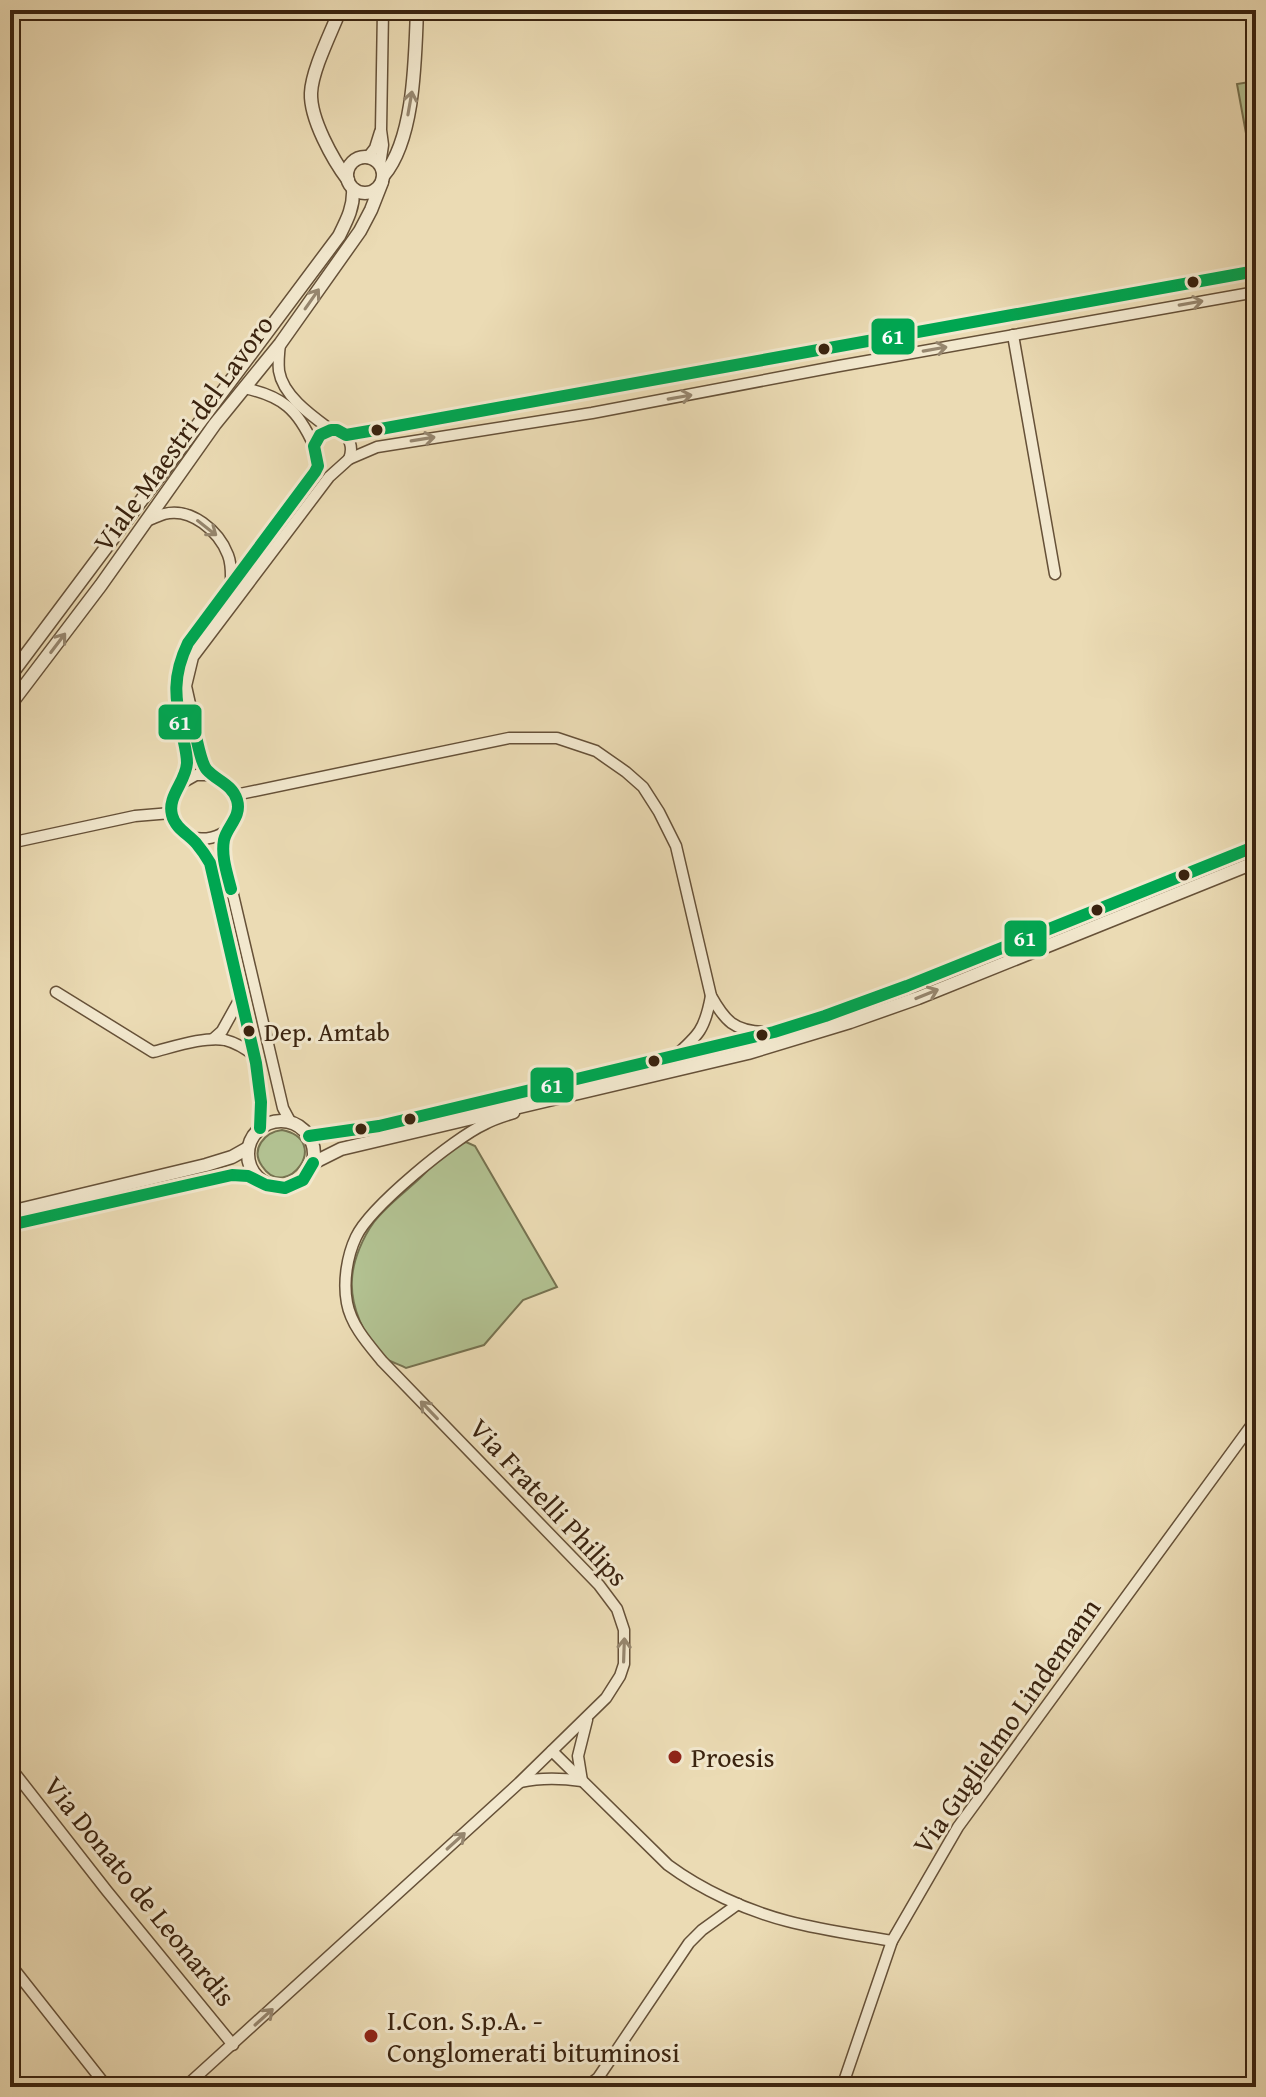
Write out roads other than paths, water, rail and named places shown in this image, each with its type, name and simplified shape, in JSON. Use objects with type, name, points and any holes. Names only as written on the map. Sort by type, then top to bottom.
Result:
[{"type":"street","points":[[340,10],[311,92],[314,116],[340,169],[350,184],[365,194],[379,187],[382,174],[383,10]]},
{"type":"street","name":"Viale Maestri del Lavoro","points":[[10,705],[101,585],[215,424],[280,344],[360,231],[378,196],[382,174],[391,167],[411,103],[417,10]]},
{"type":"street","points":[[350,184],[349,166],[355,160],[368,157],[375,148],[381,130]]},
{"type":"street","points":[[368,157],[376,161],[382,174]]},
{"type":"street","name":"Viale Maestri del Lavoro","points":[[10,676],[339,236],[353,201],[350,184]]},
{"type":"street","points":[[346,435],[1256,271]]},
{"type":"street","points":[[190,837],[209,840],[226,832],[236,815],[237,805],[230,786],[205,769],[186,686],[193,657],[339,467],[349,459],[377,447],[403,442],[592,413],[1256,292]]},
{"type":"street","points":[[1013,335],[1055,574]]},
{"type":"street","points":[[280,344],[279,370],[283,384],[293,397],[331,430]]},
{"type":"street","points":[[244,388],[285,402],[299,416],[318,466],[180,658],[174,681],[186,769],[174,792],[171,813],[175,823],[210,863],[255,1056],[263,1109],[260,1128]]},
{"type":"street","points":[[315,452],[320,435],[337,430],[346,435],[351,444],[349,459]]},
{"type":"street","points":[[315,452],[326,466],[339,467]]},
{"type":"street","points":[[146,521],[166,514],[182,514],[211,529],[228,555],[231,586]]},
{"type":"street","points":[[235,795],[509,738],[557,738],[596,751],[643,787],[668,827],[676,846],[711,996],[722,1014],[743,1030],[774,1032]]},
{"type":"street","points":[[180,784],[196,775],[214,775]]},
{"type":"street","points":[[10,843],[135,816],[171,813]]},
{"type":"street","points":[[226,832],[223,852],[283,1108],[291,1123]]},
{"type":"street","points":[[309,1136],[379,1126],[774,1032],[873,999],[1256,846]]},
{"type":"street","points":[[313,1163],[313,1145],[309,1136],[291,1123],[280,1121],[260,1128],[248,1148],[251,1170],[258,1179],[266,1185],[285,1188],[303,1180],[313,1163],[341,1149],[748,1053],[850,1022],[918,998],[1256,862]]},
{"type":"street","points":[[56,992],[153,1052],[213,1039],[241,1046],[255,1056]]},
{"type":"street","points":[[213,1039],[222,1031],[242,995]]},
{"type":"street","points":[[674,1057],[703,1028],[711,996]]},
{"type":"street","name":"Via Fratelli Philips","points":[[185,2087],[519,1783],[606,1698],[620,1676],[624,1664],[624,1630],[617,1609],[599,1585],[382,1361],[359,1332],[347,1304],[345,1277],[356,1237],[368,1218],[436,1156],[483,1124],[554,1098]]},
{"type":"street","points":[[10,1212],[206,1165],[248,1148]]},
{"type":"street","points":[[10,1225],[232,1175],[258,1179]]},
{"type":"street","name":"Via Guglielmo Lindemann","points":[[842,2087],[892,1941],[958,1827],[1256,1419]]},
{"type":"street","points":[[582,1781],[578,1756],[587,1717]]},
{"type":"street","points":[[552,1751],[668,1865],[687,1879],[738,1904],[787,1921],[892,1941]]},
{"type":"street","name":"Via Donato de Leonardis","points":[[10,1767],[233,2045]]},
{"type":"street","points":[[519,1783],[541,1778],[582,1781]]},
{"type":"street","points":[[586,2087],[598,2078],[689,1943],[738,1904]]},
{"type":"street","points":[[10,1964],[107,2087]]},
{"type":"place","name":"Dep. Amtab","points":[[249,1031]]},
{"type":"place","name":"Proesis","points":[[675,1757]]},
{"type":"place","name":"I.Con. S.p.A. - Conglomerati bituminosi","points":[[371,2036]]}]
